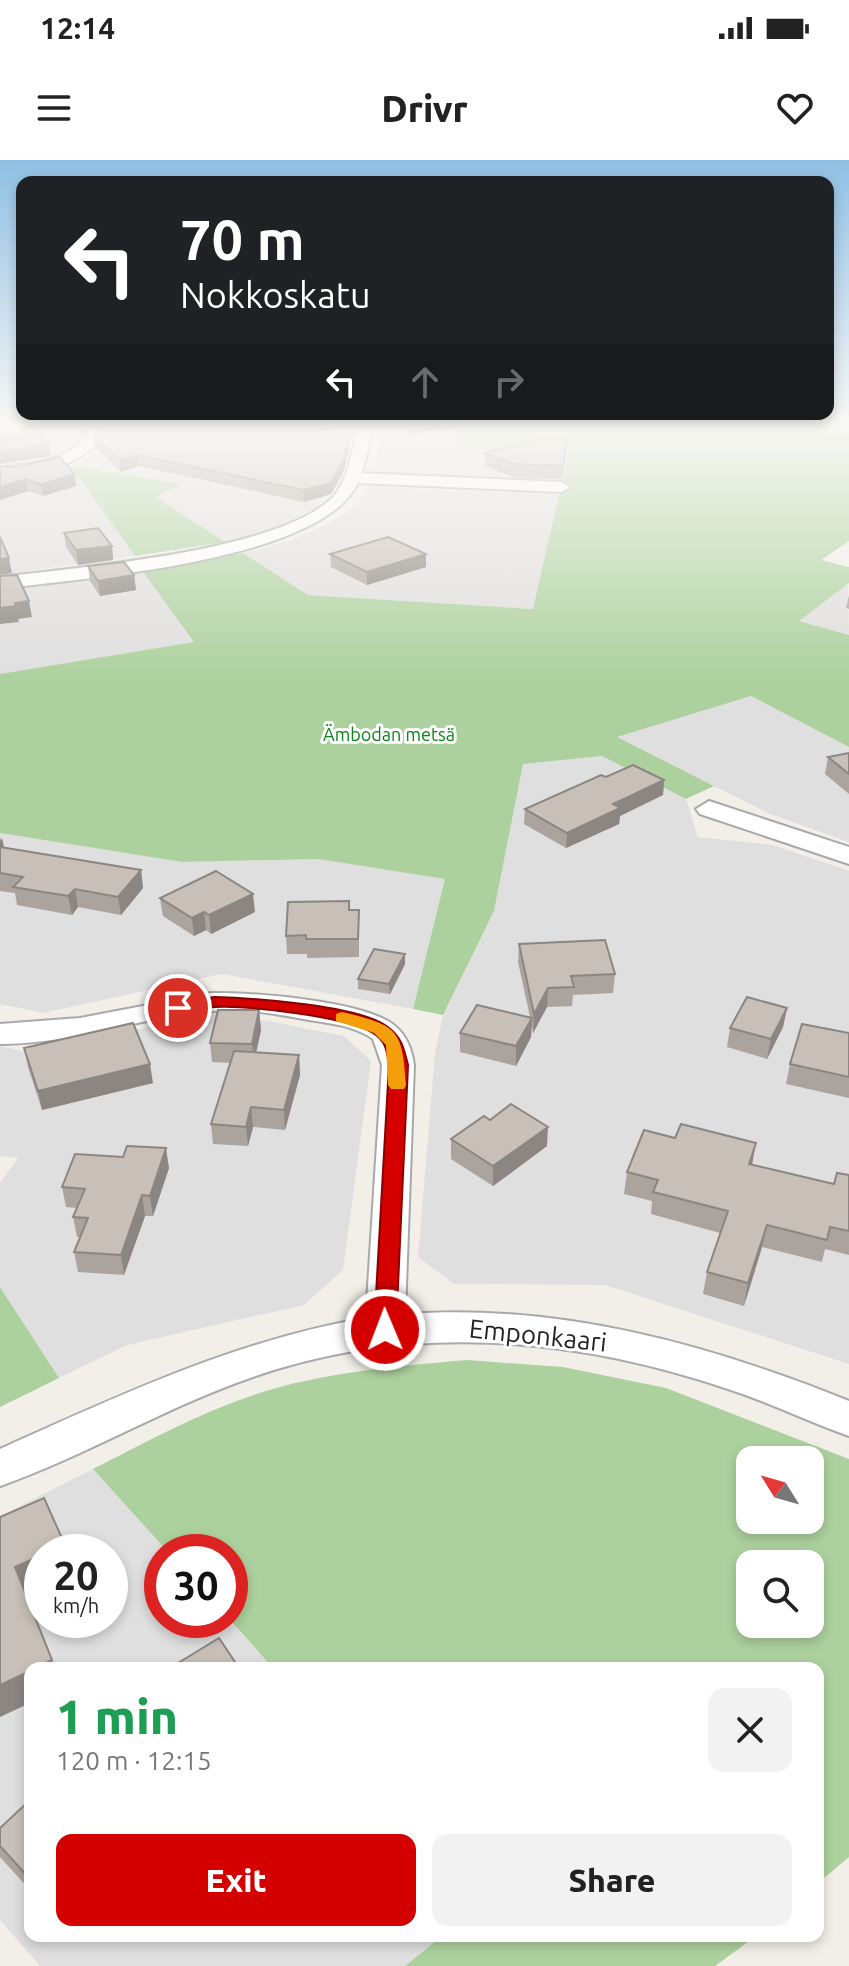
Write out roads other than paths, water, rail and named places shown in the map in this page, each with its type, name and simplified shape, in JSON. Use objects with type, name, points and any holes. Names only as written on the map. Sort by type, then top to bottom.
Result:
[{"type":"street","points":[[0,583],[192,554],[257,539],[315,518],[328,509]]},
{"type":"street","points":[[709,809],[849,856]]},
{"type":"street","points":[[0,1034],[71,1032],[214,1002],[252,1003],[359,1020],[380,1029],[394,1043],[398,1065],[385,1330]]},
{"type":"street","name":"Emponkaari","points":[[0,1468],[166,1393],[248,1365],[385,1330],[459,1326],[627,1345],[710,1365],[783,1389],[849,1419]]},
{"type":"park label","name":"Ämbodan metsä","points":[[389,734]]}]
